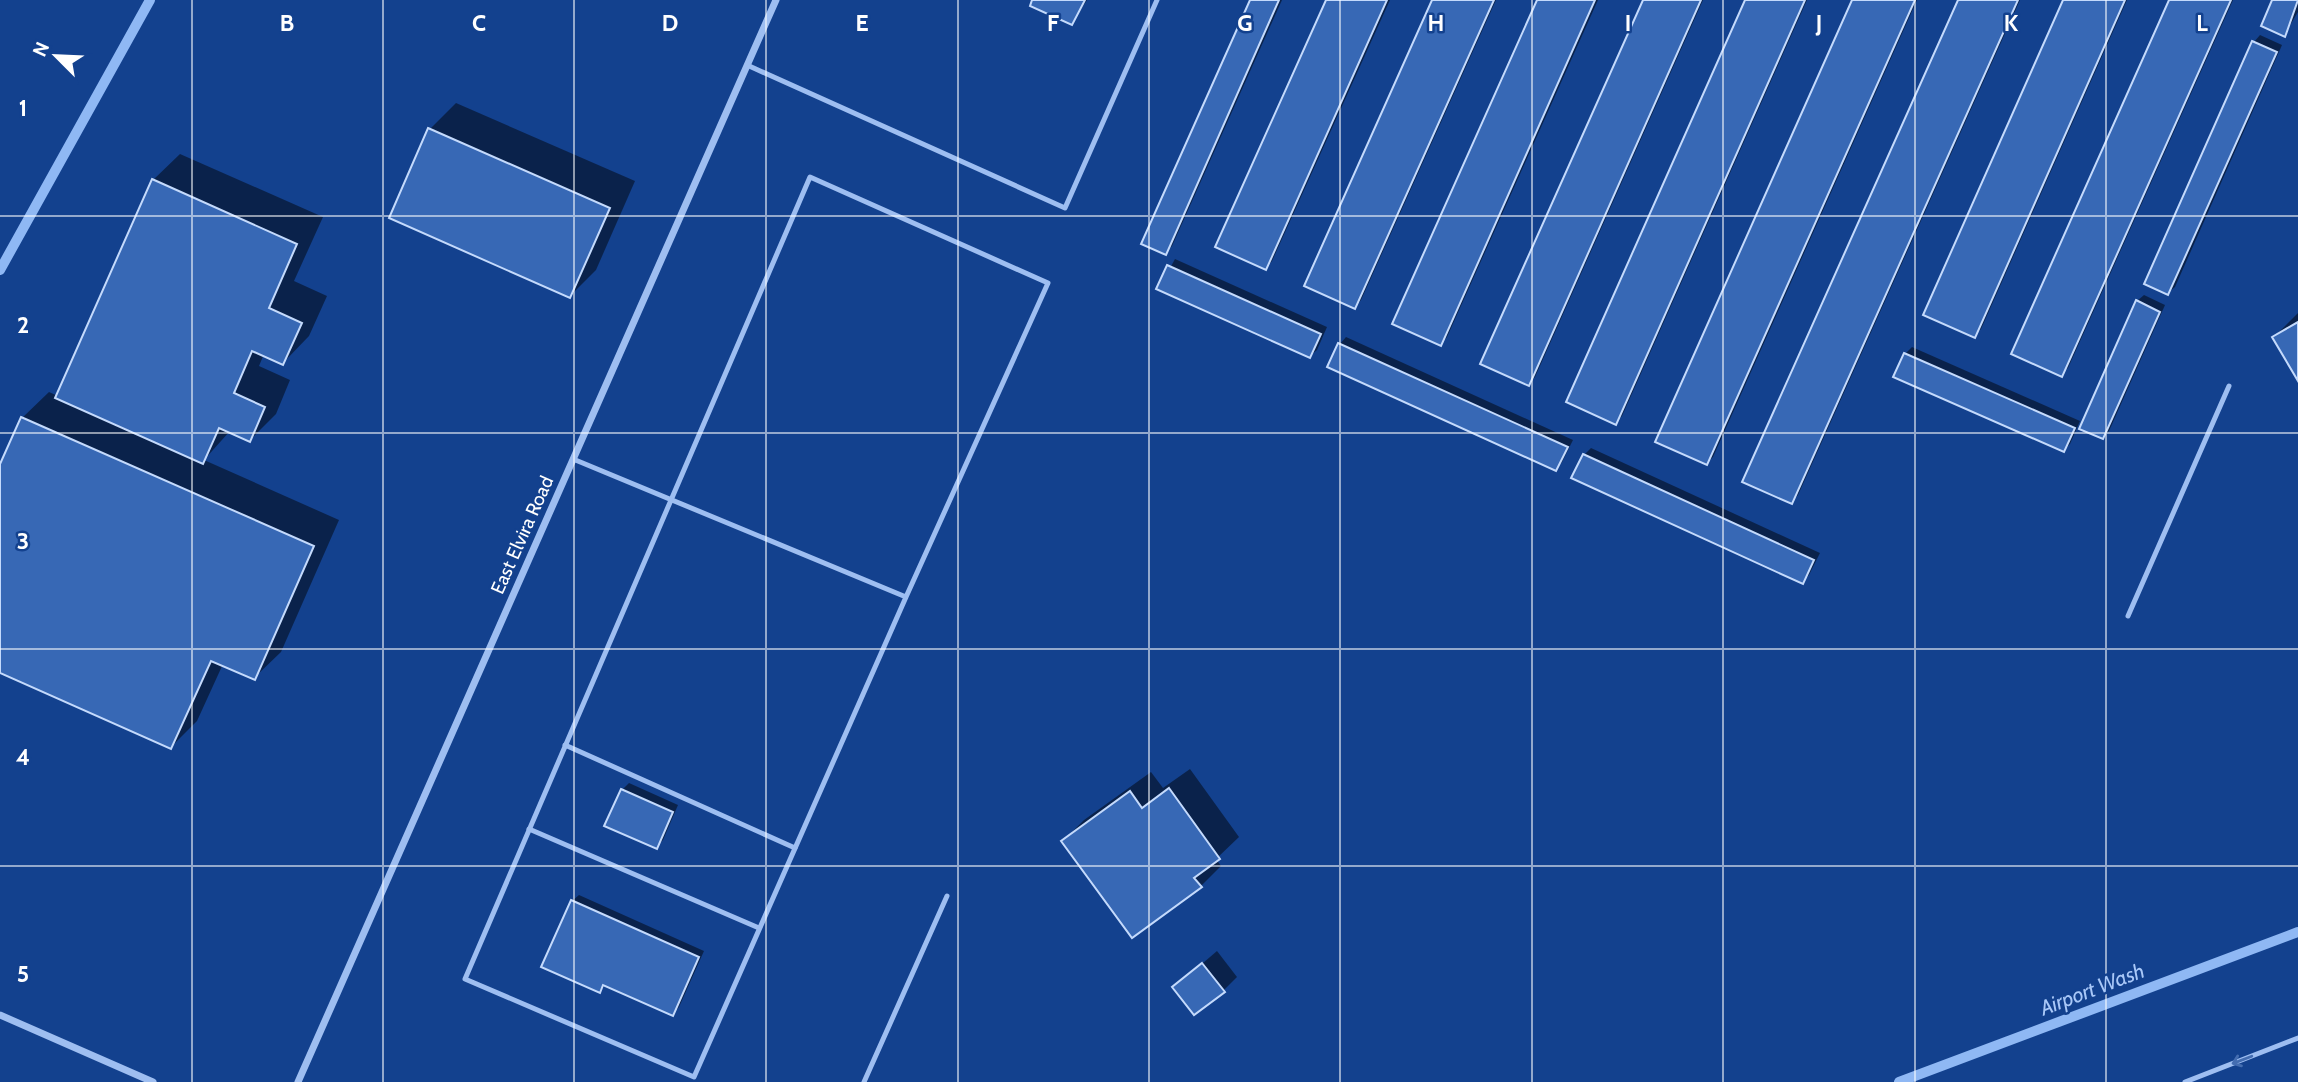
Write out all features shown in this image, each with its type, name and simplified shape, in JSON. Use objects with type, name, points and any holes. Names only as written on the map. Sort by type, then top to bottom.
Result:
[{"type":"street","name":"East Elvira Road","points":[[298,1082],[776,0]]},
{"type":"street","points":[[0,1015],[153,1082]]},
{"type":"lane","points":[[747,65],[1065,208],[1157,0]]},
{"type":"lane","points":[[810,177],[1048,283],[906,597],[694,1077],[466,979],[810,177]]},
{"type":"lane","points":[[2128,616],[2229,386]]},
{"type":"lane","points":[[573,459],[906,597]]},
{"type":"lane","points":[[565,745],[795,848]]},
{"type":"lane","points":[[529,829],[759,928]]},
{"type":"lane","points":[[864,1082],[947,896]]},
{"type":"lane","points":[[2185,1082],[2298,1038]]},
{"type":"building","points":[[1032,0],[1085,0],[1072,25],[1030,6]]},
{"type":"building","points":[[1250,0],[1279,0],[1166,255],[1141,244]]},
{"type":"building","points":[[1326,0],[1387,0],[1266,270],[1215,247]]},
{"type":"building","points":[[1432,0],[1494,0],[1355,309],[1304,286]]},
{"type":"building","points":[[1537,0],[1595,0],[1441,346],[1392,324]]},
{"type":"building","points":[[1643,0],[1701,0],[1529,386],[1480,364]]},
{"type":"building","points":[[1745,0],[1805,0],[1616,425],[1566,402]]},
{"type":"building","points":[[1852,0],[1915,0],[1707,465],[1655,442]]},
{"type":"building","points":[[1958,0],[2018,0],[1792,504],[1742,482]]},
{"type":"building","points":[[2063,0],[2125,0],[1975,338],[1923,315]]},
{"type":"building","points":[[2169,0],[2231,0],[2062,377],[2011,354]]},
{"type":"building","points":[[2272,0],[2298,0],[2285,37],[2261,26]]},
{"type":"building","points":[[2252,41],[2277,52],[2168,295],[2144,284]]},
{"type":"building","points":[[428,128],[610,208],[570,298],[389,218]]},
{"type":"building","points":[[152,179],[297,244],[269,308],[302,323],[283,365],[252,351],[234,393],[265,407],[250,442],[219,428],[203,464],[55,398]]},
{"type":"building","points":[[1167,265],[1321,334],[1310,358],[1156,289]]},
{"type":"building","points":[[2136,300],[2160,312],[2103,439],[2079,429]]},
{"type":"building","points":[[2298,322],[2298,381],[2272,337]]},
{"type":"building","points":[[1338,343],[1568,447],[1556,471],[1327,367]]},
{"type":"building","points":[[1904,353],[2075,428],[2064,452],[1893,377]]},
{"type":"building","points":[[21,417],[314,546],[255,680],[211,661],[171,749],[0,673],[0,464]]},
{"type":"building","points":[[1583,454],[1814,560],[1803,584],[1571,478]]},
{"type":"building","points":[[1169,788],[1220,859],[1194,878],[1202,887],[1132,938],[1061,841],[1130,791],[1142,808]]},
{"type":"building","points":[[621,789],[673,812],[657,849],[604,826]]},
{"type":"building","points":[[571,900],[699,957],[673,1016],[603,985],[600,993],[541,967]]},
{"type":"building","points":[[1202,963],[1225,992],[1194,1015],[1172,987]]},
{"type":"waterway","points":[[0,270],[150,0]]},
{"type":"waterway","name":"Airport Wash","points":[[1899,1082],[2298,932]]}]
